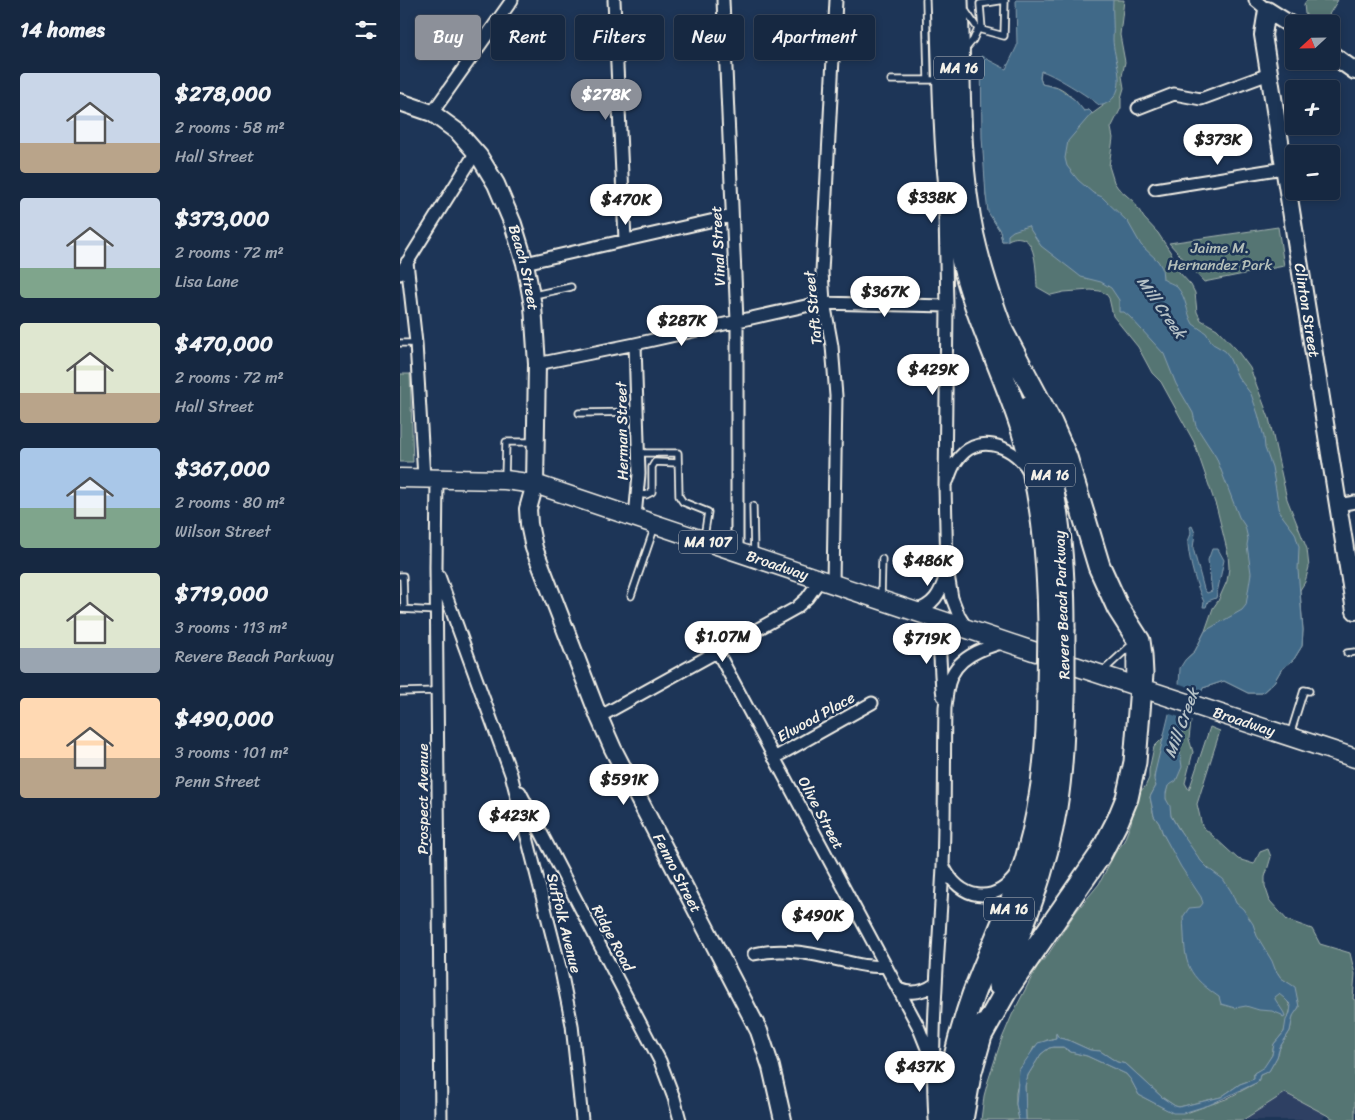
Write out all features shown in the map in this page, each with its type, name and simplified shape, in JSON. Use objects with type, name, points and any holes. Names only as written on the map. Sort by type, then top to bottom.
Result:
[{"type":"highway","name":"Revere Beach Parkway","points":[[941,0],[936,80],[946,141],[953,213],[964,265],[977,310],[1020,426],[1037,487],[1056,626]]},
{"type":"highway","name":"Revere Beach Parkway","points":[[958,0],[963,164],[968,209],[981,270],[1039,432],[1052,484],[1063,556],[1056,626],[1056,694],[1060,772],[1056,809],[1026,918],[979,1039],[962,1120]]},
{"type":"highway","points":[[979,1039],[1006,991],[1096,861],[1118,820],[1127,798],[1134,770],[1136,686],[1141,655],[1140,645],[1131,639],[1099,566],[1072,474],[1058,438],[1001,329]]},
{"type":"highway","name":"Revere Beach Parkway","points":[[943,1120],[953,1064],[965,1020],[1015,894],[1028,851],[1038,808],[1056,694]]},
{"type":"main road","name":"Broadway","points":[[400,478],[505,480],[535,484],[1036,652]]},
{"type":"main road","name":"Broadway","points":[[1075,666],[1355,758]]},
{"type":"street","points":[[432,113],[512,0]]},
{"type":"street","points":[[614,0],[625,240]]},
{"type":"street","name":"Vinal Street","points":[[723,0],[737,322],[737,552]]},
{"type":"street","name":"Taft Street","points":[[827,582],[836,396],[832,346],[824,302],[823,251],[836,0]]},
{"type":"street","points":[[1261,5],[1285,21]]},
{"type":"street","name":"Clinton Street","points":[[1261,5],[1262,35],[1355,611]]},
{"type":"street","points":[[1340,60],[1355,71]]},
{"type":"street","points":[[1138,108],[1174,94],[1201,99],[1269,74]]},
{"type":"street","name":"Beach Street","points":[[400,102],[432,113],[458,132],[476,152],[496,184],[513,224],[525,262],[532,296],[537,364],[535,484]]},
{"type":"street","name":"Revere Beach Parkway","points":[[946,141],[945,486],[947,569],[952,598],[959,616],[967,629]]},
{"type":"street","points":[[400,274],[476,152]]},
{"type":"street","points":[[1155,189],[1284,168]]},
{"type":"street","points":[[525,262],[732,216]]},
{"type":"street","name":"Prospect Avenue","points":[[407,262],[431,478],[436,567],[440,1120]]},
{"type":"street","points":[[537,364],[824,302],[947,306]]},
{"type":"street","name":"Herman Street","points":[[635,344],[639,453],[638,494],[635,517]]},
{"type":"street","name":"Revere Beach Parkway","points":[[945,486],[954,465],[961,456],[974,447],[991,444],[1005,447],[1017,456],[1029,470],[1037,487]]},
{"type":"street","name":"Fenno Street","points":[[535,484],[528,509],[534,548],[599,717],[624,771],[754,1021],[771,1067],[783,1120]]},
{"type":"street","points":[[1338,505],[1355,502]]},
{"type":"street","name":"Suffolk Avenue","points":[[436,567],[510,774],[561,971],[572,1025],[582,1120]]},
{"type":"street","name":"Revere Beach Parkway","points":[[914,611],[929,605],[937,598],[947,569]]},
{"type":"street","points":[[599,717],[799,605],[827,582]]},
{"type":"street","points":[[934,618],[939,636],[941,681],[945,707]]},
{"type":"street","points":[[935,1120],[932,1065],[943,866],[945,707],[949,682],[958,665],[976,652],[1004,642]]},
{"type":"street","name":"Olive Street","points":[[717,651],[918,1026],[932,1065]]},
{"type":"street","name":"Elwood Place","points":[[774,758],[872,703]]},
{"type":"street","name":"Ridge Road","points":[[510,774],[642,1026],[663,1070],[680,1120]]},
{"type":"street","name":"Revere Beach Parkway","points":[[943,866],[950,878],[961,889],[974,894],[987,894],[1000,890],[1008,884],[1028,851]]},
{"type":"street","points":[[754,954],[771,951],[792,952],[817,955],[866,966],[886,966]]},
{"type":"street","points":[[898,989],[907,992],[917,992],[928,989],[935,984]]},
{"type":"lane","points":[[891,80],[936,80],[926,0]]},
{"type":"lane","points":[[958,0],[980,29],[1004,36],[1005,0],[980,4],[980,29],[969,46],[959,56]]},
{"type":"lane","points":[[532,296],[570,286]]},
{"type":"lane","points":[[400,343],[416,343]]},
{"type":"lane","points":[[579,413],[638,412]]},
{"type":"lane","points":[[505,480],[506,442],[535,442]]},
{"type":"lane","points":[[639,453],[678,453],[679,496],[683,502],[708,512],[703,540]]},
{"type":"lane","points":[[638,494],[652,492],[652,467],[655,462],[678,464]]},
{"type":"lane","points":[[753,506],[754,557]]},
{"type":"lane","points":[[632,596],[656,524]]},
{"type":"lane","points":[[881,600],[882,559]]},
{"type":"lane","points":[[400,576],[403,576],[402,609],[437,611]]},
{"type":"lane","points":[[1099,674],[1118,658],[1131,639]]},
{"type":"lane","points":[[1347,653],[1355,652]]},
{"type":"lane","points":[[1289,737],[1304,690],[1309,691]]},
{"type":"lane","points":[[400,692],[437,691]]},
{"type":"shaded area","points":[[1285,1093],[1326,1114],[1322,1120],[1243,1120]]},
{"type":"green space","points":[[1048,0],[1124,0],[1120,35],[1125,62],[1122,76],[1124,88],[1121,108],[1111,128],[1113,138],[1109,166],[1114,182],[1134,202],[1171,253],[1179,272],[1191,285],[1195,293],[1197,312],[1201,320],[1217,329],[1236,349],[1250,368],[1269,418],[1287,499],[1307,549],[1309,567],[1305,582],[1300,590],[1303,630],[1302,646],[1294,659],[1281,670],[1274,682],[1262,693],[1248,693],[1224,681],[1203,688],[1291,559],[1072,195],[1035,79],[1041,71],[1040,78],[1042,84],[1064,90],[1084,111],[1089,110],[1092,114],[1103,106]]},
{"type":"green space","points":[[1307,0],[1338,0],[1329,15],[1306,15],[1304,4]]},
{"type":"green space","points":[[986,185],[1111,255],[1244,492],[1267,615],[1185,660],[1195,651],[1205,631],[1213,608],[1227,581],[1229,568],[1228,554],[1217,509],[1194,442],[1161,382],[1152,373],[1138,347],[1113,316],[1109,298],[1106,294],[1091,290],[1051,295],[1037,287],[1035,259],[1030,245],[1021,238],[1002,241],[1000,231],[991,216],[992,213],[986,196]]},
{"type":"green space","name":"Jaime M. Hernandez Park","points":[[1278,227],[1284,266],[1204,282],[1169,243]]},
{"type":"green space","points":[[400,374],[410,374],[413,462],[400,462]]},
{"type":"green space","points":[[1191,721],[1189,739],[1193,752],[1185,783],[1189,790],[1210,727],[1220,731],[1197,804],[1202,826],[1238,859],[1254,864],[1260,852],[1268,849],[1271,857],[1265,877],[1265,886],[1270,901],[1287,920],[1312,929],[1320,944],[1350,953],[1355,974],[1353,999],[1355,1000],[1355,1120],[1336,1120],[1285,1093],[1243,1120],[1026,1120],[1025,1086],[1028,1075],[1041,1054],[1049,1048],[1063,1047],[1071,1052],[1087,1056],[1126,1074],[1139,1095],[1166,1109],[1189,1112],[1226,1099],[1258,1082],[1260,1075],[1269,1071],[1290,1031],[1293,1015],[1299,1007],[1294,987],[1281,978],[1188,844],[1171,816],[1165,796],[1179,739]]},
{"type":"green space","points":[[1165,736],[1154,777],[1156,786],[1150,797],[1154,816],[1192,883],[1282,990],[1291,1008],[1284,1032],[1274,1044],[1272,1055],[1264,1068],[1254,1073],[1254,1079],[1240,1084],[1221,1097],[1179,1107],[1163,1098],[1126,1064],[1117,1062],[1100,1051],[1090,1050],[1059,1038],[1056,1034],[1056,1038],[1047,1040],[1034,1047],[1028,1060],[1021,1067],[1016,1093],[1019,1120],[981,1120],[988,1081],[1012,1015],[1037,967],[1047,956],[1075,913],[1099,884],[1115,853],[1123,843],[1131,823],[1136,797],[1145,787],[1149,778],[1154,747]]},
{"type":"water","name":"Mill Creek","points":[[1016,0],[1113,0],[1113,39],[1119,80],[1115,96],[1109,102],[1099,105],[1080,91],[1041,71],[1040,78],[1042,84],[1058,88],[1075,100],[1084,111],[1089,110],[1092,113],[1068,141],[1065,158],[1067,166],[1078,180],[1093,193],[1102,197],[1128,222],[1141,245],[1158,261],[1162,268],[1163,279],[1180,291],[1193,324],[1206,333],[1213,344],[1228,355],[1238,377],[1251,394],[1272,467],[1280,513],[1295,533],[1299,547],[1298,570],[1303,630],[1302,646],[1294,659],[1281,670],[1274,682],[1262,693],[1248,693],[1224,681],[1203,688],[1191,721],[1178,739],[1182,767],[1176,781],[1168,786],[1166,799],[1170,806],[1171,816],[1178,828],[1201,861],[1223,879],[1236,903],[1243,909],[1253,924],[1257,936],[1281,978],[1295,987],[1299,1007],[1293,1016],[1290,1031],[1280,1047],[1277,1057],[1269,1071],[1260,1075],[1258,1082],[1209,1105],[1183,1113],[1173,1113],[1139,1095],[1126,1074],[1063,1047],[1049,1048],[1041,1054],[1028,1075],[1025,1086],[1026,1120],[1019,1120],[1016,1104],[1019,1070],[1038,1043],[1056,1038],[1056,1033],[1059,1038],[1090,1050],[1100,1051],[1117,1062],[1126,1064],[1163,1098],[1175,1106],[1179,1107],[1221,1097],[1240,1084],[1254,1079],[1254,1073],[1264,1067],[1272,1055],[1274,1044],[1284,1032],[1291,1005],[1279,994],[1275,997],[1284,1013],[1285,1017],[1283,1018],[1282,1015],[1272,1011],[1246,1006],[1235,1008],[1221,1004],[1219,997],[1198,980],[1188,963],[1183,917],[1189,908],[1200,907],[1203,903],[1181,867],[1154,816],[1150,797],[1156,786],[1154,780],[1155,772],[1169,714],[1179,684],[1180,668],[1185,660],[1195,651],[1205,631],[1242,610],[1246,605],[1251,573],[1247,545],[1248,539],[1245,526],[1239,517],[1216,457],[1196,426],[1193,413],[1176,384],[1164,354],[1130,317],[1124,312],[1119,312],[1119,300],[1111,288],[1101,282],[1081,277],[1041,246],[1028,226],[1013,231],[1008,235],[1008,241],[1002,241],[1000,231],[988,212],[982,137],[981,56],[1006,69],[1017,46]]},
{"type":"water","points":[[1192,526],[1195,533],[1193,548],[1204,589],[1207,593],[1212,591],[1208,560],[1212,549],[1218,549],[1224,560],[1216,598],[1208,601],[1206,607],[1203,607],[1204,602],[1198,589],[1189,552],[1188,543],[1191,533],[1190,527]]},
{"type":"pier","points":[[1177,683],[1204,692],[1194,722],[1167,713]]}]
